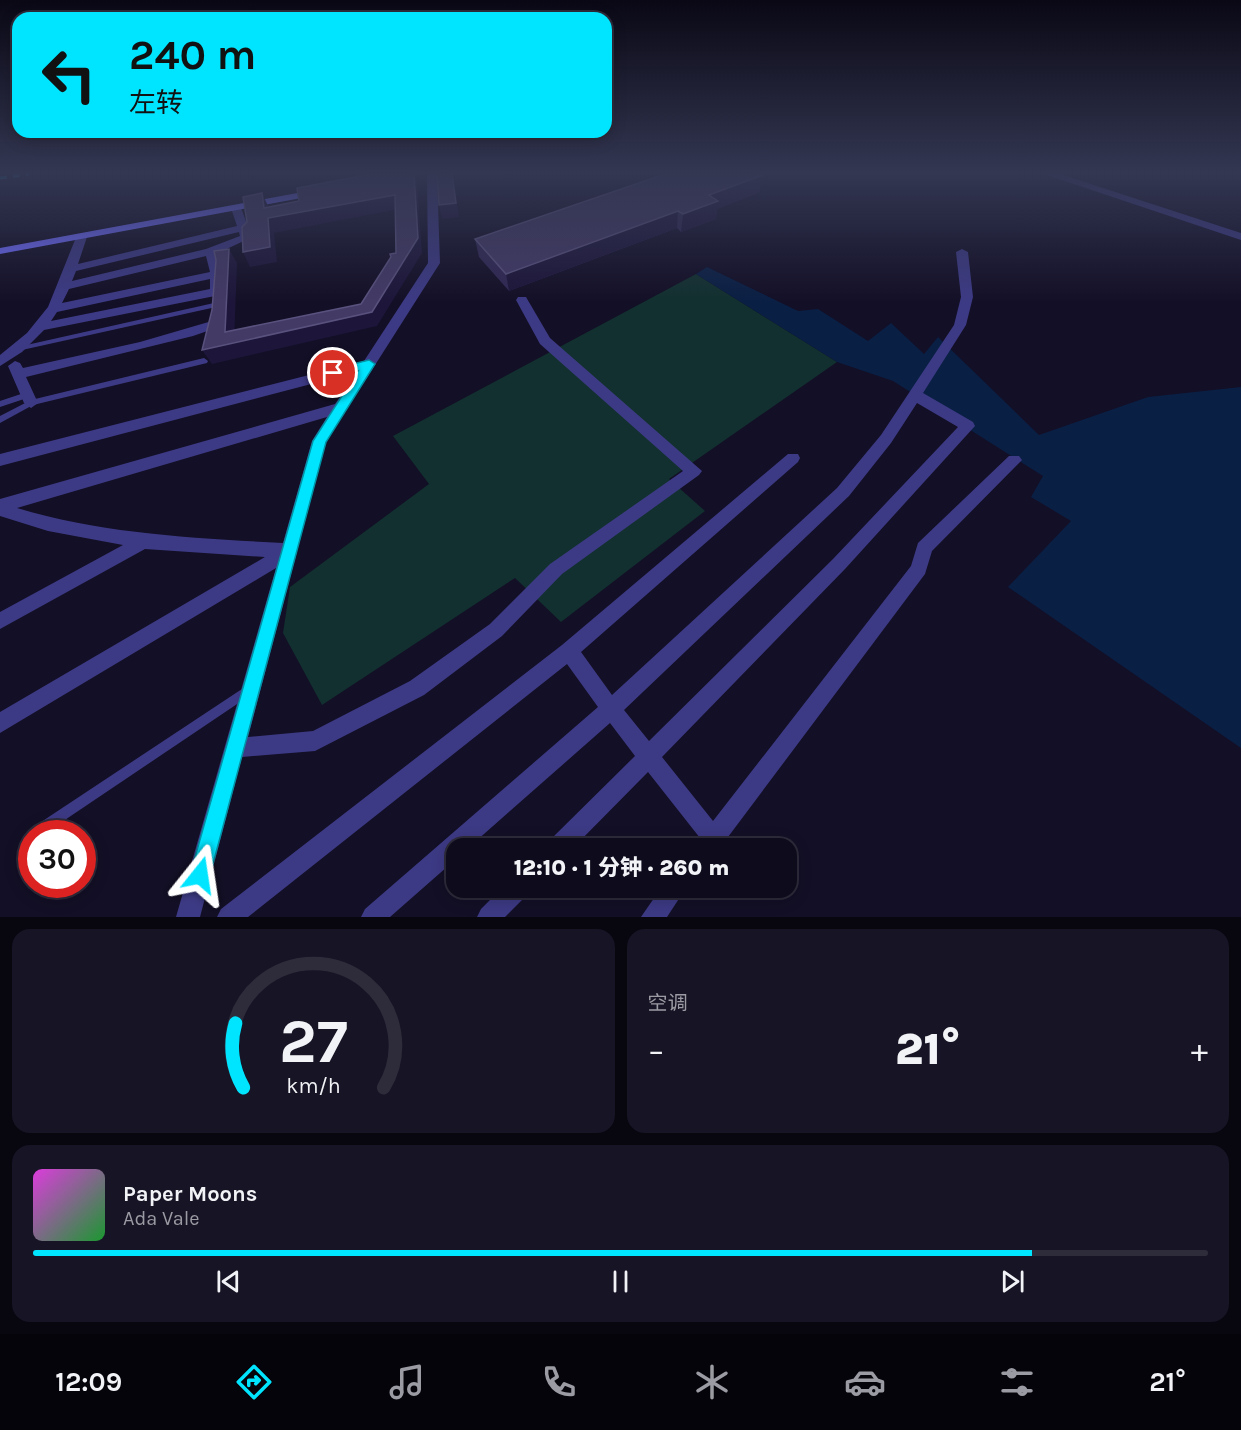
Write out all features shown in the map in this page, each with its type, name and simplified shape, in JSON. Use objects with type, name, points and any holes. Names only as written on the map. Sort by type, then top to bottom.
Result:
[{"type":"street","points":[[0,251],[189,217]]},
{"type":"street","points":[[66,286],[210,252],[246,237],[240,217]]},
{"type":"street","points":[[188,917],[319,441],[434,263],[433,217]]},
{"type":"street","points":[[1179,217],[1241,237]]},
{"type":"street","points":[[71,269],[244,227]]},
{"type":"street","points":[[29,399],[10,355],[40,327],[54,309],[66,286],[81,237]]},
{"type":"street","points":[[40,327],[215,298],[216,274],[210,252]]},
{"type":"street","points":[[373,917],[611,709],[843,492],[886,439],[913,394],[960,325],[967,297],[962,252]]},
{"type":"street","points":[[54,309],[216,274]]},
{"type":"street","points":[[235,748],[315,741],[417,688],[496,630],[556,569],[694,471],[544,341],[522,300]]},
{"type":"street","points":[[18,374],[118,349],[162,343],[212,330]]},
{"type":"street","points":[[0,460],[369,364]]},
{"type":"street","points":[[568,838],[839,564],[969,426],[913,394]]},
{"type":"street","points":[[0,508],[340,408]]},
{"type":"street","points":[[230,917],[570,651],[793,458]]},
{"type":"street","points":[[714,838],[919,569],[924,548],[1014,460]]},
{"type":"street","points":[[0,508],[48,524],[144,541],[289,551]]},
{"type":"street","points":[[0,621],[144,541]]},
{"type":"street","points":[[0,723],[289,551]]},
{"type":"street","points":[[570,651],[611,709],[649,756],[705,838]]},
{"type":"street","points":[[489,917],[508,898]]},
{"type":"street","points":[[653,917],[667,898]]},
{"type":"lane","points":[[10,355],[215,298],[212,330]]},
{"type":"lane","points":[[0,404],[204,361]]},
{"type":"lane","points":[[0,420],[29,399]]},
{"type":"lane","points":[[54,820],[251,688]]},
{"type":"green space","points":[[696,274],[837,362],[669,479],[705,511],[561,622],[515,578],[322,705],[283,633],[290,587],[429,484],[393,436]]},
{"type":"water","points":[[707,267],[798,311],[818,309],[868,341],[891,323],[924,354],[938,337],[1039,435],[1148,397],[1241,387],[1241,748],[1008,587],[1071,521],[1031,497],[1043,476],[893,381],[837,362],[696,274]]},
{"type":"building","points":[[246,217],[275,217],[268,218],[270,247],[243,252],[242,227],[247,222]]},
{"type":"building","points":[[395,217],[417,217],[418,238],[372,312],[202,350],[212,310],[216,260],[214,251],[229,249],[225,332],[361,304],[391,257],[390,254],[396,253]]},
{"type":"building","points":[[540,217],[662,217],[506,274],[475,239]]},
{"type":"route","points":[[200,875],[319,441],[369,364],[333,373]]}]
